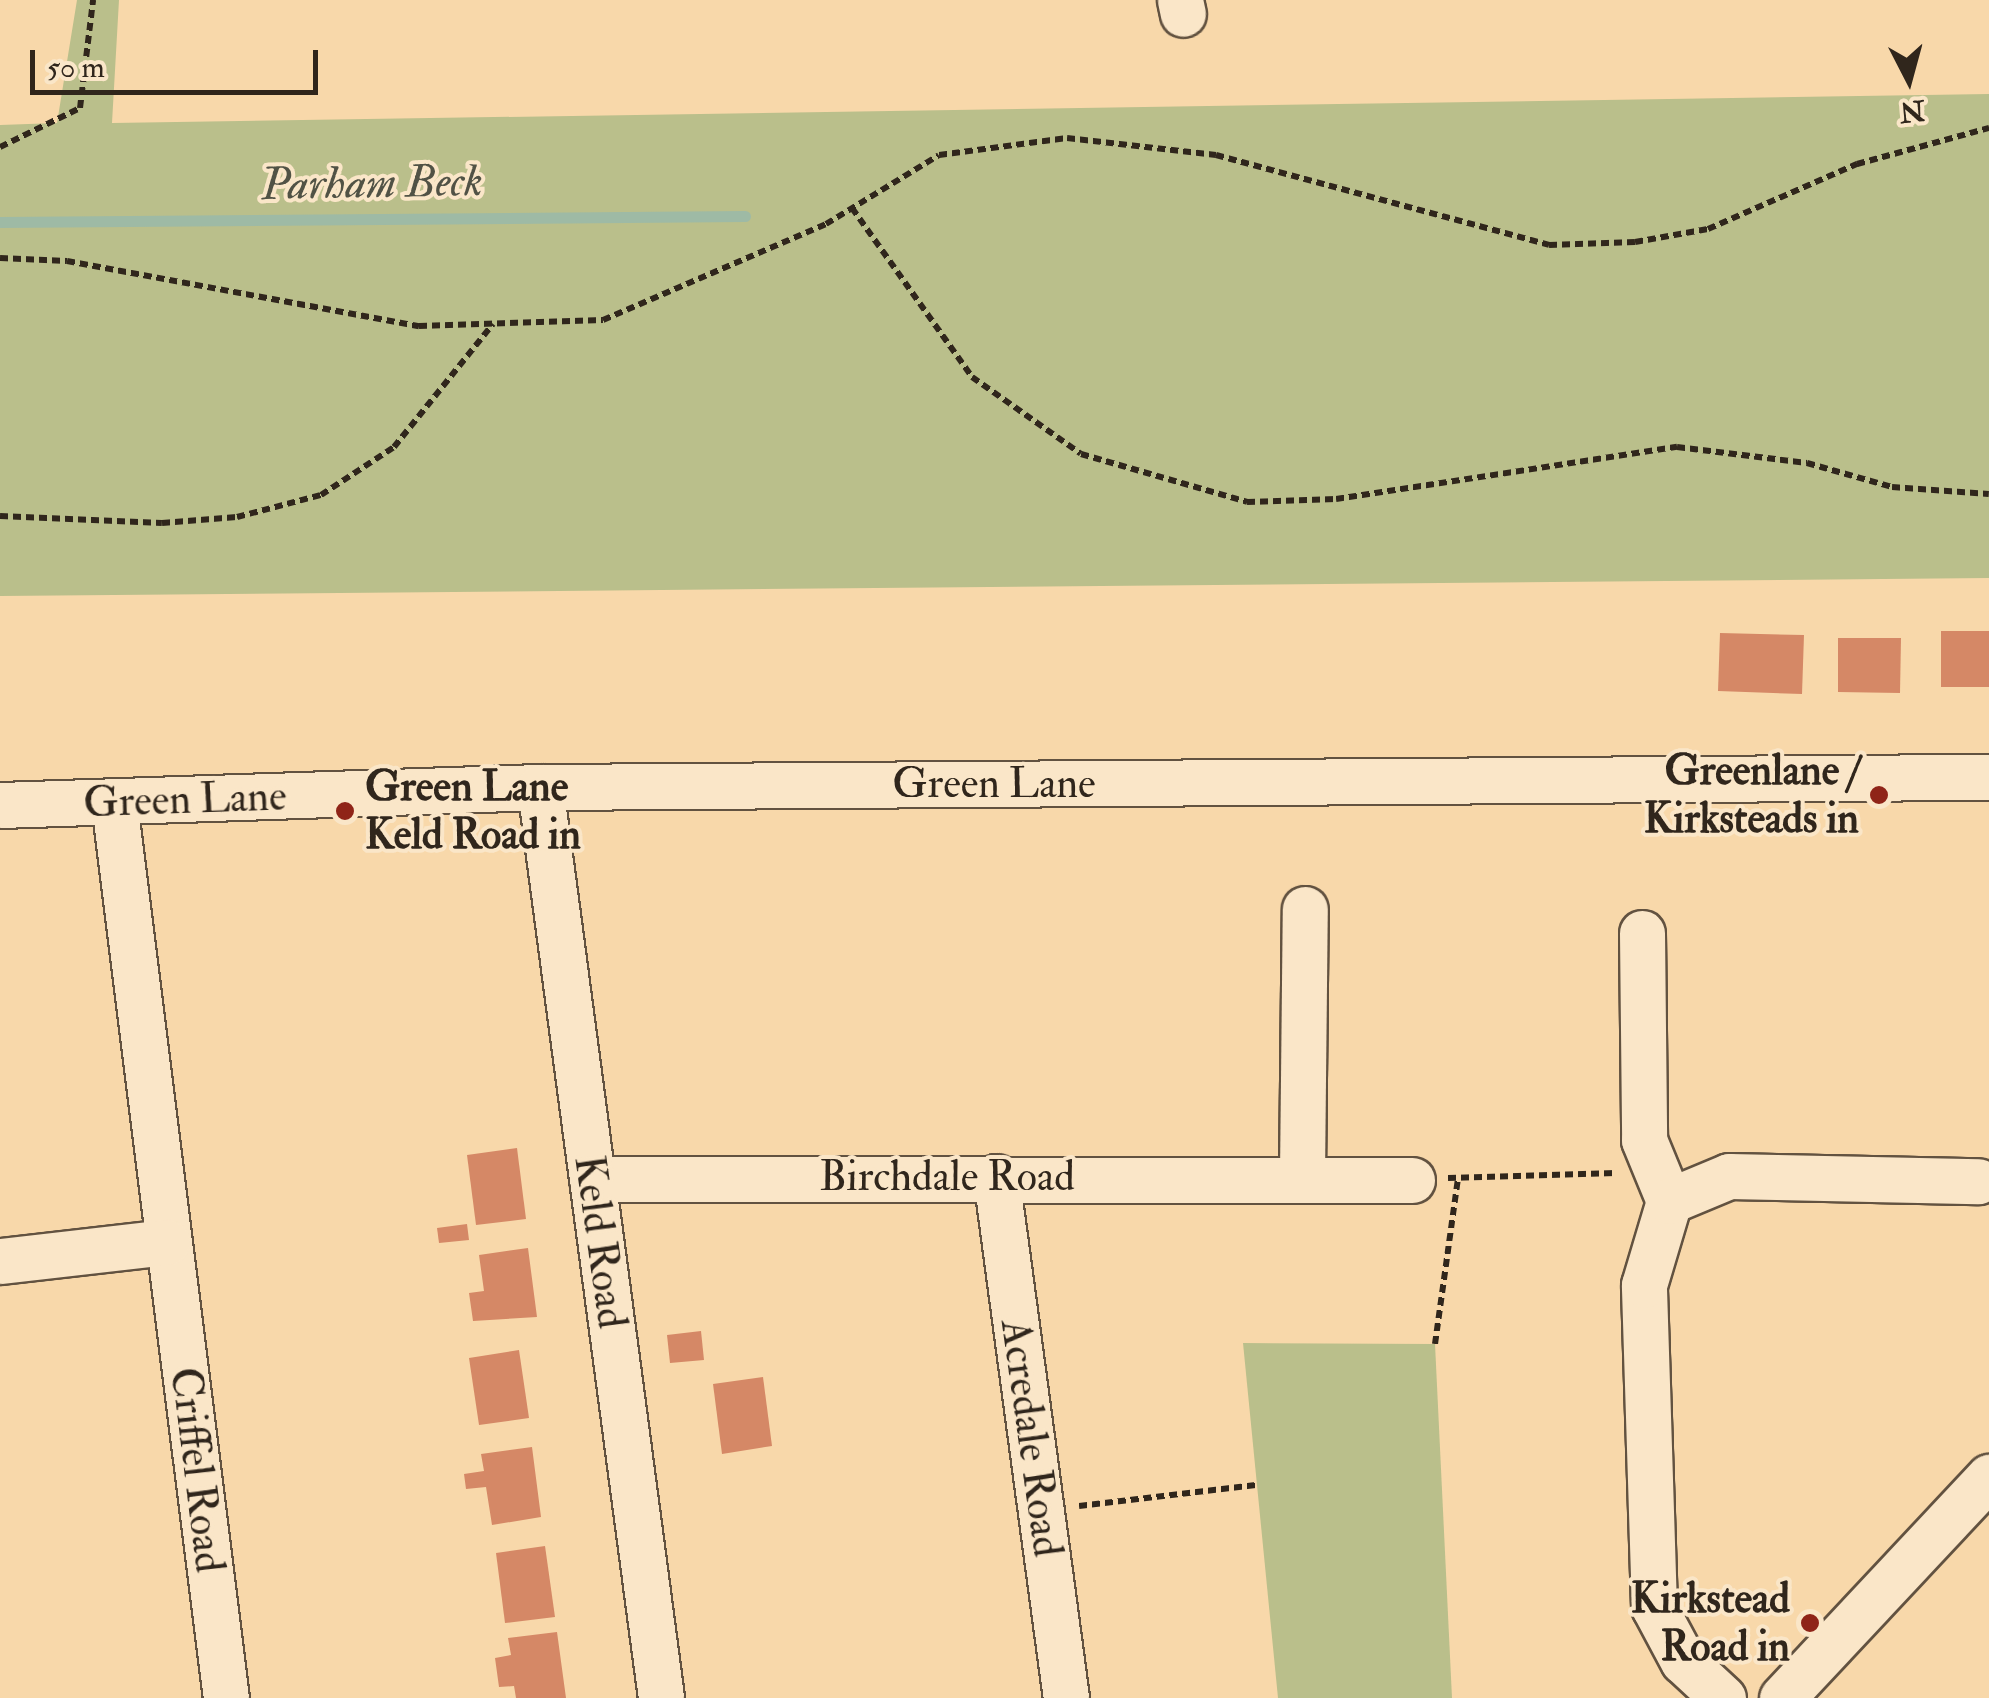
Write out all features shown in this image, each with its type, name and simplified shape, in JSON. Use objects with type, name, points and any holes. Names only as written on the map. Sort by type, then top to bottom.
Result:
[{"type":"street","name":"Green Lane","points":[[0,805],[540,787],[1989,777]]},
{"type":"street","name":"Keld Road","points":[[540,787],[661,1698]]},
{"type":"street","name":"Criffel Road","points":[[114,804],[226,1698]]},
{"type":"street","points":[[1302,1175],[1304,909]]},
{"type":"street","points":[[1642,933],[1644,1140],[1663,1186],[1644,1285],[1654,1607],[1683,1661],[1723,1698]]},
{"type":"street","name":"Birchdale Road","points":[[592,1179],[1302,1175],[1412,1180]]},
{"type":"street","points":[[1663,1186],[1729,1176],[1978,1181]]},
{"type":"street","name":"Acredale Road","points":[[996,1177],[1066,1698]]},
{"type":"street","points":[[0,1262],[167,1242]]},
{"type":"street","points":[[1782,1698],[1989,1477]]},
{"type":"path","points":[[0,147],[80,108],[93,0]]},
{"type":"path","points":[[0,258],[86,264],[419,326],[603,320],[852,208],[940,155],[1067,138],[1216,154],[1549,245],[1635,242],[1708,229],[1857,164],[1989,128]]},
{"type":"path","points":[[852,208],[972,377],[1081,454],[1247,502],[1336,499],[1677,447],[1807,462],[1892,487],[1989,494]]},
{"type":"path","points":[[0,516],[162,523],[236,517],[322,495],[394,448],[494,324]]},
{"type":"path","points":[[1412,1180],[1458,1178],[1663,1186]]},
{"type":"path","points":[[1435,1344],[1458,1178]]},
{"type":"path","points":[[1041,1510],[1256,1485]]},
{"type":"green space","points":[[77,0],[119,0],[112,123],[1989,94],[1989,578],[0,596],[0,125],[57,123]]},
{"type":"green space","points":[[1243,1343],[1435,1344],[1452,1698],[1278,1698]]},
{"type":"building","points":[[1941,631],[1989,631],[1989,687],[1941,687]]},
{"type":"building","points":[[1720,633],[1804,635],[1802,694],[1718,691]]},
{"type":"building","points":[[1838,638],[1901,638],[1900,693],[1838,692]]},
{"type":"building","points":[[517,1148],[526,1219],[476,1225],[467,1155]]},
{"type":"building","points":[[467,1224],[469,1240],[439,1243],[437,1228]]},
{"type":"building","points":[[528,1248],[537,1317],[473,1321],[469,1293],[484,1291],[479,1255]]},
{"type":"building","points":[[701,1331],[704,1360],[670,1363],[667,1335]]},
{"type":"building","points":[[519,1350],[529,1418],[479,1425],[469,1358]]},
{"type":"building","points":[[763,1377],[772,1446],[722,1454],[713,1384]]},
{"type":"building","points":[[532,1447],[541,1517],[492,1525],[486,1487],[466,1489],[464,1474],[484,1471],[481,1454]]},
{"type":"building","points":[[545,1546],[555,1617],[505,1623],[496,1553]]},
{"type":"building","points":[[557,1632],[566,1698],[516,1698],[514,1686],[499,1687],[495,1658],[511,1655],[508,1638]]},
{"type":"waterway","name":"Parham Beck","points":[[0,222],[745,216]]},
{"type":"place","name":"Greenlane / Kirksteads in","points":[[1879,795]]},
{"type":"place","name":"Green Lane Keld Road in","points":[[345,811]]},
{"type":"place","name":"Kirkstead Road in","points":[[1810,1623]]}]
